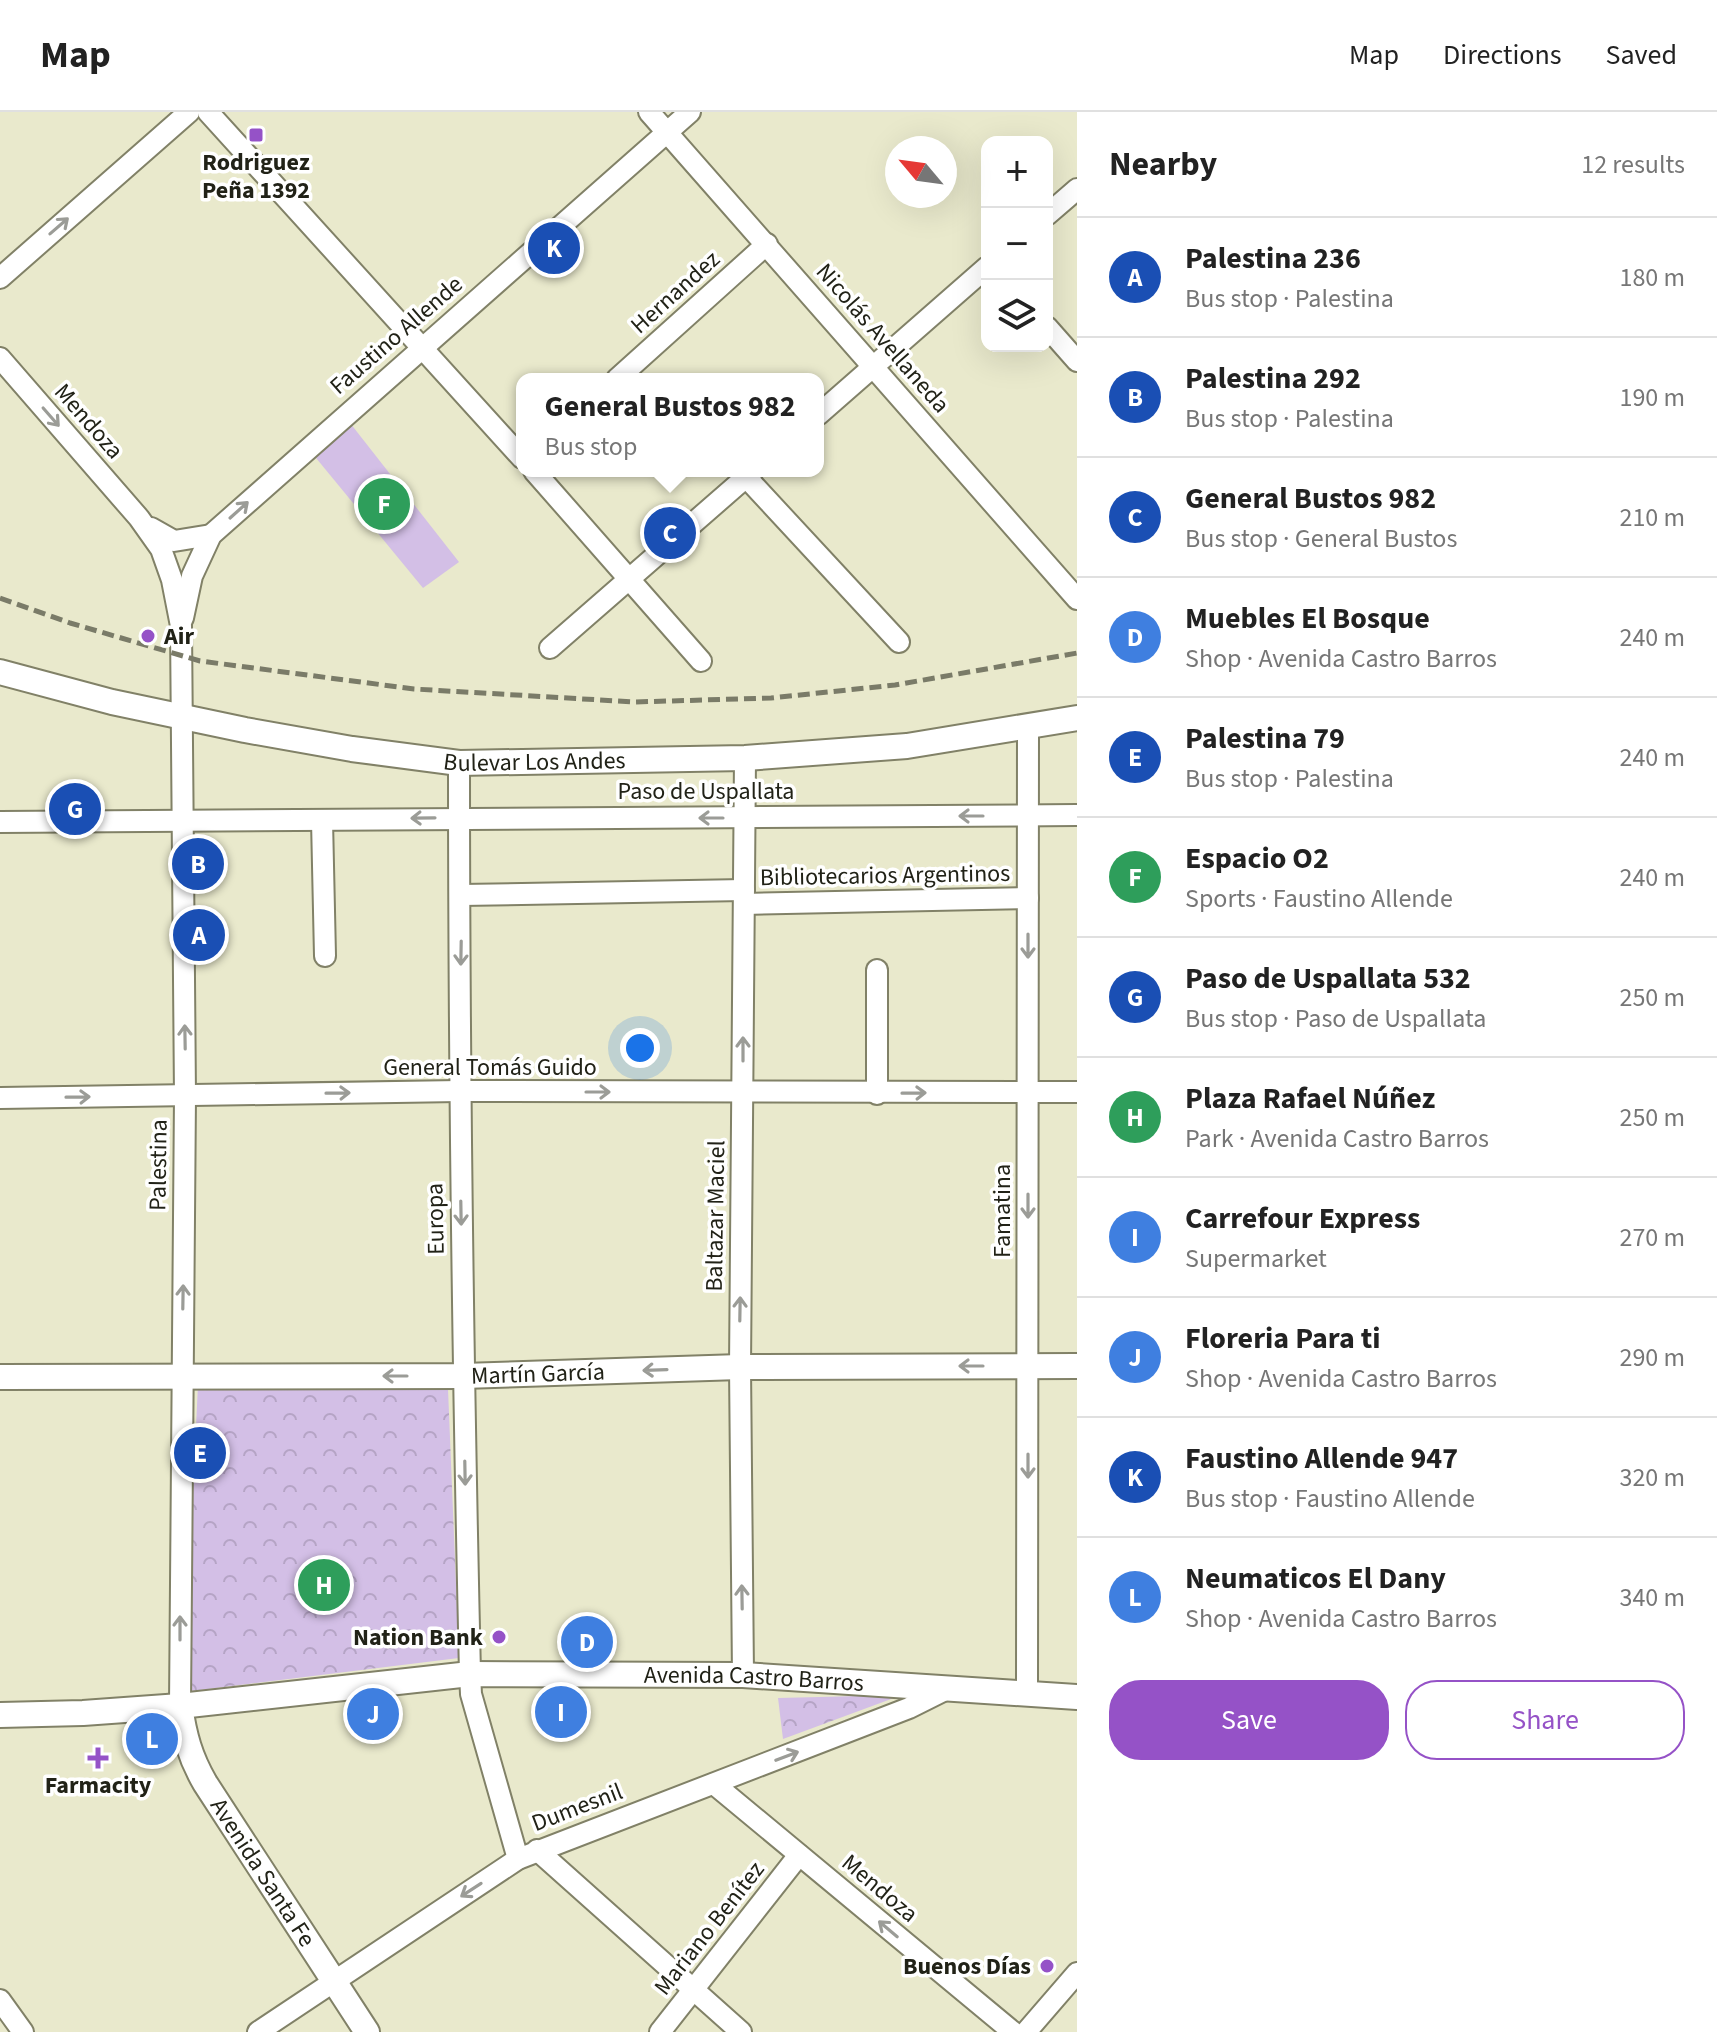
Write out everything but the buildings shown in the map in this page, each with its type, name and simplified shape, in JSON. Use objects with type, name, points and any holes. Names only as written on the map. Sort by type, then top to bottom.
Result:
[{"type":"main road","name":"Bulevar Los Andes","points":[[0,672],[112,702],[245,730],[352,749],[459,763],[745,758],[907,746],[1077,718]]},
{"type":"main road","name":"Martín García","points":[[0,1377],[463,1376],[740,1367],[1077,1366]]},
{"type":"main road","name":"Avenida Castro Barros","points":[[0,1715],[180,1706],[470,1674],[743,1675],[1077,1697]]},
{"type":"main road","name":"Avenida Santa Fe","points":[[180,1706],[190,1757],[367,2032]]},
{"type":"street","points":[[0,278],[189,112]]},
{"type":"street","points":[[208,112],[516,451]]},
{"type":"street","name":"Nicolás Avellaneda","points":[[649,112],[1077,599]]},
{"type":"street","name":"Faustino Allende","points":[[181,626],[192,576],[211,535],[690,112]]},
{"type":"street","points":[[1053,210],[1077,189]]},
{"type":"street","name":"Hernandez","points":[[624,373],[767,244]]},
{"type":"street","points":[[824,410],[981,272]]},
{"type":"street","points":[[1053,334],[1077,361]]},
{"type":"street","name":"Mendoza","points":[[0,358],[139,518],[161,549],[172,580],[181,626]]},
{"type":"street","points":[[539,477],[701,661]]},
{"type":"street","points":[[550,648],[747,477]]},
{"type":"street","points":[[753,477],[899,642]]},
{"type":"street","name":"Mendoza","points":[[139,518],[174,541],[211,535]]},
{"type":"street","name":"Palestina","points":[[180,1706],[185,1096],[181,626]]},
{"type":"street","name":"Famatina","points":[[1027,1694],[1028,728]]},
{"type":"street","name":"Baltazar Maciel","points":[[743,1675],[740,1367],[745,758]]},
{"type":"street","name":"Europa","points":[[459,763],[459,1091],[471,1694],[518,1859]]},
{"type":"street","name":"Paso de Uspallata","points":[[0,822],[1077,815]]},
{"type":"street","points":[[322,820],[325,956]]},
{"type":"street","name":"Bibliotecarios Argentinos","points":[[461,895],[1028,898]]},
{"type":"street","points":[[877,970],[877,1094]]},
{"type":"street","name":"General Tomás Guido","points":[[0,1098],[459,1091],[1077,1092]]},
{"type":"street","name":"Dumesnil","points":[[258,2032],[518,1859],[909,1708],[945,1690]]},
{"type":"street","name":"Mendoza","points":[[714,1784],[1013,2032]]},
{"type":"street","points":[[537,1850],[741,2032]]},
{"type":"street","name":"Mariano Benítez","points":[[660,2032],[799,1855]]},
{"type":"street","points":[[1026,2032],[1077,1973]]},
{"type":"street","points":[[0,2000],[23,2032]]},
{"type":"green space","points":[[343,414],[459,562],[423,588],[307,447]]},
{"type":"green space","points":[[198,1384],[448,1389],[459,1658],[192,1691],[192,1512]]},
{"type":"green space","points":[[902,1695],[783,1739],[778,1698]]},
{"type":"railway","points":[[0,598],[70,623],[200,661],[414,689],[635,702],[771,698],[895,685],[1077,653]]},
{"type":"place","name":"Rodriguez Peña 1392","points":[[256,135]]},
{"type":"place","name":"Faustino Allende 947","points":[[554,248]]},
{"type":"place","name":"Espacio O2","points":[[384,504]]},
{"type":"place","name":"General Bustos 982","points":[[670,533]]},
{"type":"place","name":"Air","points":[[148,636]]},
{"type":"place","name":"Paso de Uspallata 532","points":[[75,809]]},
{"type":"place","name":"Palestina 292","points":[[198,864]]},
{"type":"place","name":"Palestina 236","points":[[199,935]]},
{"type":"place","name":"Palestina 79","points":[[200,1453]]},
{"type":"place","name":"Plaza Rafael Núñez","points":[[324,1585]]},
{"type":"place","name":"Nation Bank","points":[[499,1637]]},
{"type":"place","name":"Muebles El Bosque","points":[[587,1642]]},
{"type":"place","name":"Carrefour Express","points":[[561,1712]]},
{"type":"place","name":"Floreria Para ti","points":[[373,1714]]},
{"type":"place","name":"Neumaticos El Dany","points":[[152,1739]]},
{"type":"place","name":"Farmacity","points":[[98,1758]]},
{"type":"place","name":"Buenos Días","points":[[1047,1966]]}]
